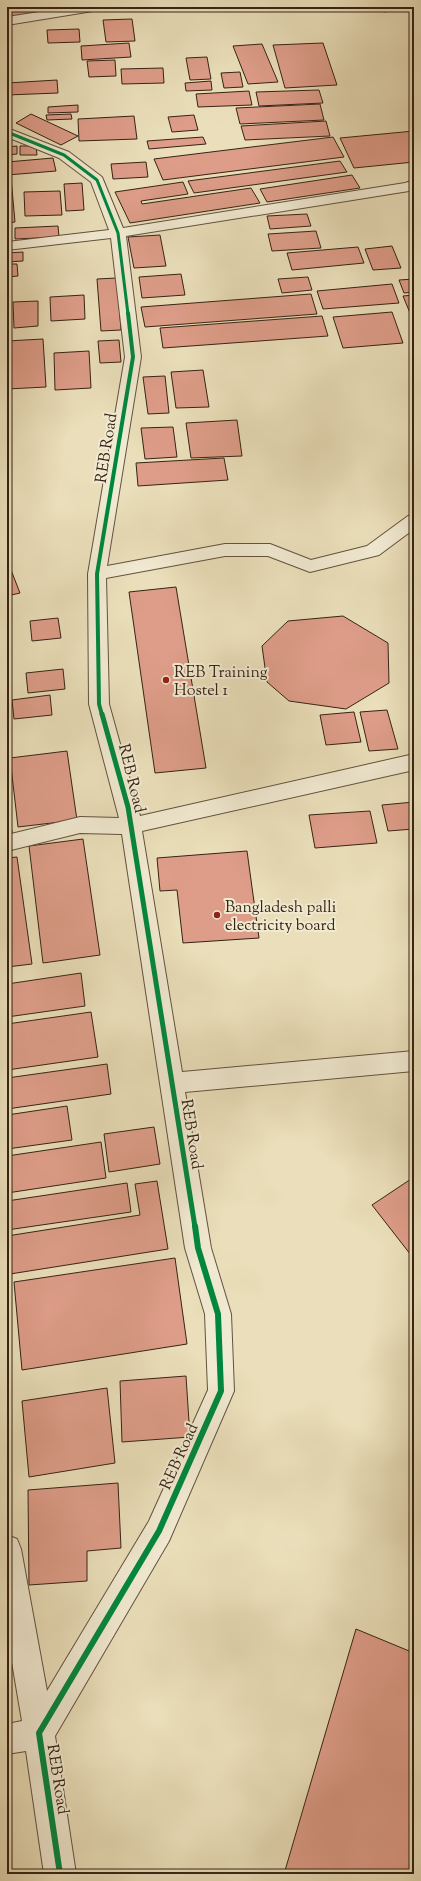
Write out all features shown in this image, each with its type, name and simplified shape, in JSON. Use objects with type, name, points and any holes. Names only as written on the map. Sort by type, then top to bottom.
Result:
[{"type":"street","points":[[7,21],[93,7]]},
{"type":"street","name":"REB Road","points":[[7,132],[64,155],[97,180],[118,233],[133,357],[97,574],[100,704],[128,807],[198,1248],[218,1314],[221,1391],[159,1532],[39,1733],[60,1874]]},
{"type":"street","points":[[7,246],[118,233],[409,187],[414,184]]},
{"type":"street","points":[[97,574],[225,550],[270,550],[310,566],[373,551],[414,520]]},
{"type":"street","points":[[7,843],[80,825],[131,826],[414,762]]},
{"type":"street","points":[[172,1083],[414,1061]]},
{"type":"street","points":[[7,1549],[39,1733],[7,1739]]},
{"type":"building","points":[[7,7],[61,7],[62,9],[7,17]]},
{"type":"building","points":[[377,7],[410,7],[384,12]]},
{"type":"building","points":[[132,19],[135,41],[106,42],[103,20]]},
{"type":"building","points":[[79,29],[80,42],[48,43],[47,30]]},
{"type":"building","points":[[129,43],[131,57],[82,60],[81,46]]},
{"type":"building","points":[[323,43],[337,85],[285,88],[273,45]]},
{"type":"building","points":[[262,44],[278,82],[248,84],[233,46]]},
{"type":"building","points":[[207,57],[211,79],[190,80],[186,58]]},
{"type":"building","points":[[115,60],[116,76],[89,77],[87,61]]},
{"type":"building","points":[[163,68],[164,83],[122,84],[121,69]]},
{"type":"building","points":[[240,72],[243,87],[224,88],[221,73]]},
{"type":"building","points":[[57,80],[58,93],[7,95],[7,83]]},
{"type":"building","points":[[211,81],[212,90],[186,91],[185,83]]},
{"type":"building","points":[[319,90],[323,103],[259,106],[256,92]]},
{"type":"building","points":[[249,91],[252,105],[198,107],[196,94]]},
{"type":"building","points":[[320,104],[324,120],[240,124],[236,108]]},
{"type":"building","points":[[78,105],[78,112],[48,113],[48,107]]},
{"type":"building","points":[[31,114],[78,136],[61,145],[16,123]]},
{"type":"building","points":[[71,114],[72,119],[47,120],[46,115]]},
{"type":"building","points":[[194,115],[198,130],[172,132],[168,117]]},
{"type":"building","points":[[134,116],[137,139],[79,141],[78,119]]},
{"type":"building","points":[[326,121],[330,136],[245,140],[241,126]]},
{"type":"building","points":[[414,131],[414,162],[354,168],[340,138]]},
{"type":"building","points":[[203,137],[206,144],[149,149],[147,141]]},
{"type":"building","points":[[333,137],[344,157],[163,180],[154,159]]},
{"type":"building","points":[[17,146],[17,154],[7,155],[7,147]]},
{"type":"building","points":[[20,146],[36,146],[37,155],[20,155]]},
{"type":"building","points":[[53,158],[56,171],[7,175],[7,162]]},
{"type":"building","points":[[340,161],[347,172],[194,193],[188,181]]},
{"type":"building","points":[[146,162],[148,177],[113,179],[111,164]]},
{"type":"building","points":[[352,175],[360,188],[267,202],[260,189]]},
{"type":"building","points":[[7,178],[11,178],[15,222],[7,223]]},
{"type":"building","points":[[183,182],[188,194],[141,201],[142,204],[251,188],[260,203],[130,223],[115,192]]},
{"type":"building","points":[[82,183],[84,210],[66,211],[64,184]]},
{"type":"building","points":[[60,191],[62,215],[25,216],[24,192]]},
{"type":"building","points":[[307,214],[311,226],[270,229],[267,216]]},
{"type":"building","points":[[58,226],[59,237],[15,239],[15,228]]},
{"type":"building","points":[[316,231],[321,248],[272,251],[268,234]]},
{"type":"building","points":[[160,235],[166,266],[134,268],[128,237]]},
{"type":"building","points":[[392,246],[401,268],[373,270],[365,249]]},
{"type":"building","points":[[358,247],[364,263],[292,270],[287,253]]},
{"type":"building","points":[[23,252],[23,261],[7,262],[7,253]]},
{"type":"building","points":[[7,264],[17,264],[18,276],[7,277]]},
{"type":"building","points":[[181,274],[185,295],[142,298],[139,277]]},
{"type":"building","points":[[308,277],[312,290],[282,293],[278,279]]},
{"type":"building","points":[[117,278],[121,330],[101,331],[97,279]]},
{"type":"building","points":[[414,279],[414,292],[404,293],[399,280]]},
{"type":"building","points":[[392,284],[399,303],[323,309],[317,291]]},
{"type":"building","points":[[311,294],[317,314],[145,327],[141,307]]},
{"type":"building","points":[[84,295],[85,319],[51,321],[50,297]]},
{"type":"building","points":[[414,295],[414,312],[410,313],[403,296]]},
{"type":"building","points":[[38,301],[38,326],[14,328],[13,302]]},
{"type":"building","points":[[392,312],[403,343],[343,348],[333,317]]},
{"type":"building","points":[[322,316],[328,336],[163,348],[160,328]]},
{"type":"building","points":[[43,339],[46,387],[7,389],[7,341]]},
{"type":"building","points":[[119,340],[121,362],[100,363],[98,341]]},
{"type":"building","points":[[89,351],[91,388],[55,390],[54,353]]},
{"type":"building","points":[[203,370],[209,407],[176,408],[171,372]]},
{"type":"building","points":[[165,376],[169,413],[148,414],[143,377]]},
{"type":"building","points":[[237,420],[242,456],[191,458],[186,423]]},
{"type":"building","points":[[173,427],[177,457],[145,459],[141,428]]},
{"type":"building","points":[[9,441],[10,473],[7,473],[7,442]]},
{"type":"building","points":[[224,458],[228,480],[138,486],[136,463]]},
{"type":"building","points":[[11,570],[20,593],[7,596],[7,571]]},
{"type":"building","name":"REB Training Hostel 1","points":[[176,587],[206,768],[155,773],[129,592]]},
{"type":"building","points":[[343,616],[388,643],[389,683],[346,709],[289,701],[267,682],[262,646],[288,621]]},
{"type":"building","points":[[58,618],[61,638],[32,641],[30,621]]},
{"type":"building","points":[[63,669],[65,689],[28,693],[26,673]]},
{"type":"building","points":[[50,695],[52,715],[14,719],[12,700]]},
{"type":"building","points":[[387,710],[398,749],[369,751],[360,712]]},
{"type":"building","points":[[354,712],[361,742],[326,745],[320,715]]},
{"type":"building","points":[[67,751],[77,820],[18,827],[10,758]]},
{"type":"building","points":[[7,801],[13,838],[7,839]]},
{"type":"building","points":[[414,802],[414,829],[388,831],[382,805]]},
{"type":"building","points":[[370,811],[377,843],[315,848],[309,815]]},
{"type":"building","points":[[83,839],[100,955],[43,963],[29,846]]},
{"type":"building","name":"Bangladesh palli electricity board","points":[[247,851],[259,938],[183,943],[177,890],[160,891],[157,858]]},
{"type":"building","points":[[17,857],[32,964],[7,967],[7,858]]},
{"type":"building","points":[[81,973],[85,1006],[7,1017],[7,984]]},
{"type":"building","points":[[91,1012],[98,1057],[7,1070],[7,1024]]},
{"type":"building","points":[[107,1064],[111,1094],[7,1109],[7,1078]]},
{"type":"building","points":[[67,1106],[72,1140],[7,1149],[7,1115]]},
{"type":"building","points":[[154,1127],[160,1164],[109,1172],[104,1134]]},
{"type":"building","points":[[101,1142],[106,1178],[7,1193],[7,1156]]},
{"type":"building","points":[[414,1177],[414,1259],[372,1205]]},
{"type":"building","points":[[157,1181],[168,1249],[10,1274],[7,1236],[140,1215],[135,1184]]},
{"type":"building","points":[[127,1183],[131,1212],[7,1230],[7,1201]]},
{"type":"building","points":[[175,1258],[187,1344],[22,1370],[14,1282]]},
{"type":"building","points":[[186,1376],[190,1437],[122,1442],[120,1381]]},
{"type":"building","points":[[107,1388],[115,1463],[29,1477],[22,1401]]},
{"type":"building","points":[[118,1483],[121,1548],[87,1551],[87,1581],[29,1585],[28,1490]]},
{"type":"building","points":[[356,1629],[414,1653],[414,1874],[284,1874]]},
{"type":"cycle path","points":[[7,132],[64,155],[97,180],[118,233],[133,357],[97,574],[99,704],[128,807],[198,1248],[218,1314],[221,1391],[159,1531],[39,1733],[60,1874]]},
{"type":"place","name":"REB Training Hostel 1","points":[[166,680]]},
{"type":"place","name":"Bangladesh palli electricity board","points":[[217,915]]}]
